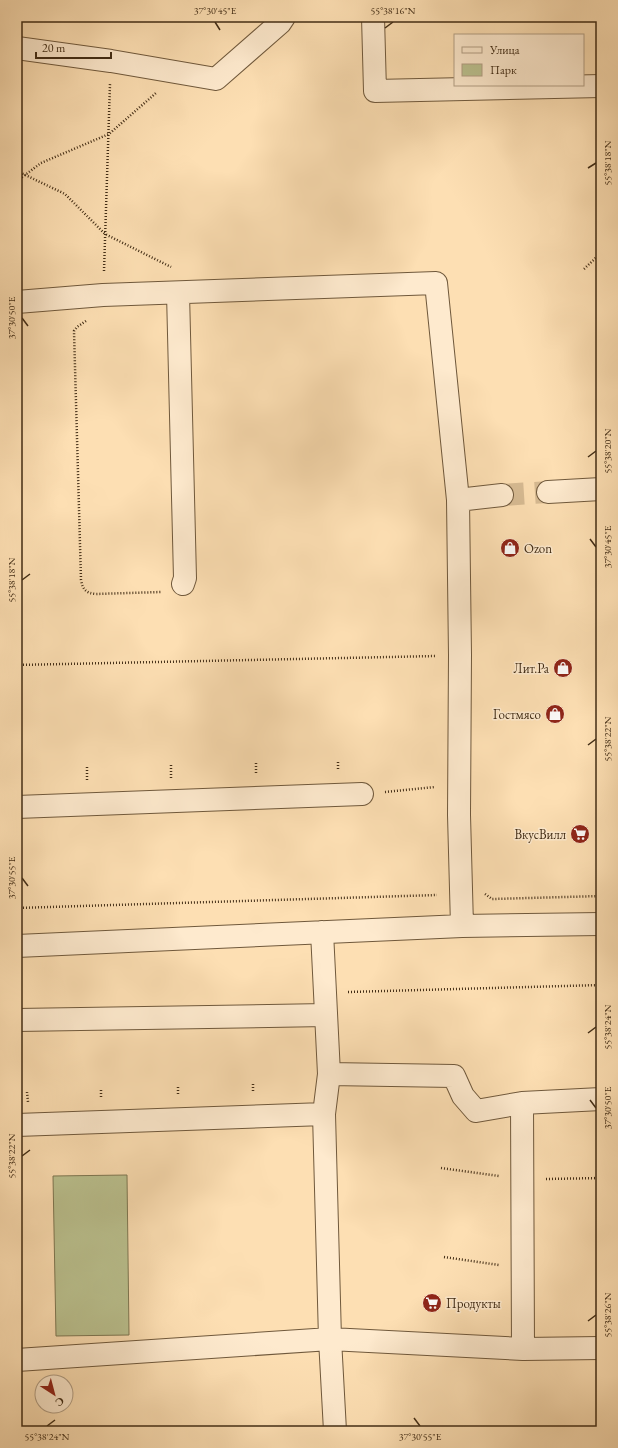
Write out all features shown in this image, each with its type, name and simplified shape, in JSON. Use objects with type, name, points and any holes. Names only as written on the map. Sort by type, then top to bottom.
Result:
[{"type":"lane","points":[[17,48],[111,61],[216,79],[280,23],[284,17]]},
{"type":"lane","points":[[373,17],[375,91],[601,86]]},
{"type":"lane","points":[[17,302],[103,295],[436,283],[458,500],[462,926]]},
{"type":"lane","points":[[178,293],[185,578],[183,584]]},
{"type":"lane","points":[[548,492],[601,489]]},
{"type":"lane","points":[[458,500],[502,496]]},
{"type":"lane","points":[[17,807],[362,794]]},
{"type":"lane","points":[[17,946],[462,926],[601,924]]},
{"type":"lane","points":[[322,932],[329,1074],[324,1114],[330,1339],[335,1431]]},
{"type":"lane","points":[[17,1020],[326,1015]]},
{"type":"lane","points":[[329,1074],[454,1076],[464,1096],[476,1111],[522,1103],[601,1098]]},
{"type":"lane","points":[[522,1103],[523,1348]]},
{"type":"lane","points":[[17,1125],[324,1114]]},
{"type":"lane","points":[[17,1360],[330,1339],[523,1348],[601,1348]]},
{"type":"path","points":[[103,295],[111,61]]},
{"type":"path","points":[[17,180],[41,163],[108,134],[179,73]]},
{"type":"path","points":[[17,171],[65,194],[105,234],[172,268]]},
{"type":"path","points":[[584,269],[601,253]]},
{"type":"path","points":[[92,320],[85,322],[74,331],[81,580],[83,589],[89,593],[96,594],[167,592],[176,591],[183,584]]},
{"type":"path","points":[[17,664],[460,656]]},
{"type":"path","points":[[362,794],[460,785]]},
{"type":"path","points":[[17,908],[461,885],[492,899],[601,896]]},
{"type":"path","points":[[325,992],[601,985]]},
{"type":"path","points":[[441,1168],[522,1179],[601,1178]]},
{"type":"path","points":[[444,1258],[522,1268]]},
{"type":"green space","points":[[127,1175],[129,1335],[56,1336],[53,1176]]},
{"type":"tunnel","points":[[502,495],[548,492]]},
{"type":"place","name":"Ozon","points":[[510,548]]},
{"type":"place","name":"Лит.Ра","points":[[563,668]]},
{"type":"place","name":"Гостмясо","points":[[555,714]]},
{"type":"place","name":"ВкусВилл","points":[[580,834]]},
{"type":"place","name":"Продукты","points":[[432,1303]]}]
